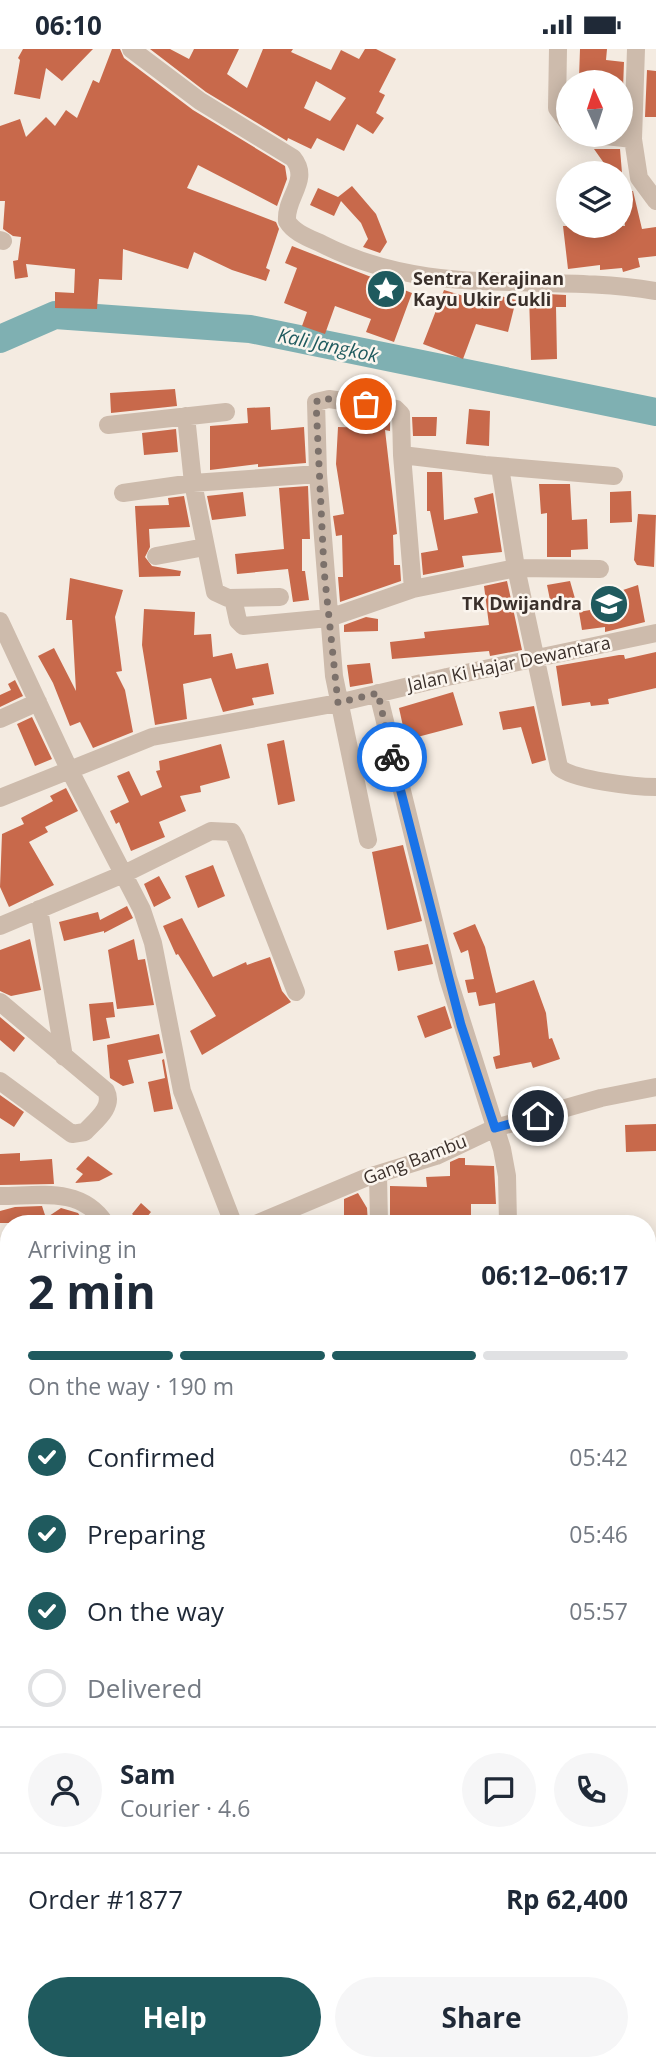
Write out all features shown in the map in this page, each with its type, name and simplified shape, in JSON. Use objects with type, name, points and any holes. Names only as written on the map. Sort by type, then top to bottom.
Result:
[{"type":"street","points":[[558,49],[558,70]]},
{"type":"street","points":[[634,109],[636,49]]},
{"type":"street","points":[[130,50],[200,101],[293,157],[298,164],[300,179],[287,211],[287,221],[299,232],[336,251],[373,265],[434,279],[492,284],[599,284],[656,291]]},
{"type":"street","points":[[634,146],[639,178],[656,201]]},
{"type":"street","points":[[369,840],[338,703],[318,474],[317,400],[385,406],[396,409],[401,414],[413,589]]},
{"type":"street","points":[[108,425],[226,412]]},
{"type":"street","points":[[186,416],[193,483],[215,592],[233,598],[280,597]]},
{"type":"street","points":[[402,455],[500,467],[614,476]]},
{"type":"street","points":[[500,467],[516,568],[562,771],[608,782],[656,787]]},
{"type":"street","points":[[123,493],[193,483],[318,474]]},
{"type":"street","points":[[156,556],[205,547]]},
{"type":"street","points":[[233,598],[238,621],[243,626],[329,618],[413,589],[516,568],[600,569]]},
{"type":"street","points":[[0,621],[69,769],[126,873],[153,943],[182,1091],[230,1215]]},
{"type":"street","name":"Jalan Ki Hajar Dewantara","points":[[0,798],[152,737],[338,703],[656,633]]},
{"type":"street","points":[[378,693],[445,966],[508,1176],[508,1215]]},
{"type":"street","points":[[0,719],[38,702]]},
{"type":"street","points":[[0,926],[126,873],[211,831],[232,832],[296,992]]},
{"type":"street","points":[[39,909],[64,1057]]},
{"type":"street","points":[[0,1002],[108,1095],[107,1107],[85,1132],[72,1134],[0,1081]]},
{"type":"street","name":"Gang Bambu","points":[[278,1215],[378,1174],[436,1156],[495,1128],[601,1098],[656,1087]]},
{"type":"street","points":[[378,1174],[379,1215]]},
{"type":"street","points":[[0,1196],[74,1197],[89,1204],[98,1215]]},
{"type":"building","points":[[23,49],[93,49],[62,81],[46,68],[40,99],[14,94],[20,60],[18,58]]},
{"type":"building","points":[[112,49],[120,49],[124,58],[193,110],[285,166],[287,179],[277,206],[198,165],[187,188],[276,222],[279,229],[266,268],[270,270],[266,281],[232,270],[194,252],[188,269],[123,249],[122,280],[99,279],[97,309],[55,308],[55,292],[74,293],[75,269],[26,264],[28,277],[15,279],[13,261],[18,260],[21,237],[13,236],[3,229],[5,201],[0,201],[0,126],[20,119],[26,137],[46,117],[55,126],[66,110],[77,118],[93,80],[99,83]]},
{"type":"building","points":[[150,49],[170,49],[189,59],[194,49],[239,49],[227,74],[247,88],[263,49],[293,49],[291,52],[331,70],[341,50],[359,59],[365,49],[376,49],[396,59],[379,92],[385,95],[376,113],[384,118],[373,134],[357,124],[344,151],[317,138],[311,149],[288,138],[287,141],[206,92]],"holes":[[[316,81],[346,98],[330,121],[304,108]]]},
{"type":"building","points":[[580,49],[607,49],[606,60],[624,62],[624,70],[579,70]]},
{"type":"building","points":[[647,70],[656,71],[656,117],[645,117]]},
{"type":"building","points":[[594,149],[620,149],[621,161],[602,161]]},
{"type":"building","points":[[352,186],[376,214],[387,242],[380,253],[363,247],[368,239],[361,223],[341,201],[334,216],[310,205],[318,188],[338,197]]},
{"type":"building","points":[[633,191],[642,229],[656,227],[656,256],[638,258],[640,267],[623,272],[622,268],[600,270],[600,265],[568,269],[564,238],[633,238]]},
{"type":"building","points":[[292,246],[412,293],[394,342],[366,332],[371,319],[335,306],[325,334],[302,326],[307,312],[284,303],[297,268],[285,263]]},
{"type":"building","points":[[444,290],[490,304],[493,294],[516,300],[508,332],[476,324],[463,359],[423,344]]},
{"type":"building","points":[[529,295],[566,295],[566,307],[556,307],[557,359],[531,360]]},
{"type":"building","points":[[175,389],[177,406],[111,413],[110,393]]},
{"type":"building","points":[[270,407],[271,430],[304,427],[306,463],[258,467],[258,464],[210,470],[210,426],[248,423],[247,408]]},
{"type":"building","points":[[469,409],[490,411],[489,446],[466,444]]},
{"type":"building","points":[[376,417],[390,420],[390,431],[385,430],[397,534],[393,535],[394,565],[400,565],[401,581],[340,602],[338,577],[343,577],[342,535],[336,536],[333,516],[344,514],[336,464],[338,427],[374,428]]},
{"type":"building","points":[[412,417],[437,417],[436,436],[413,436]]},
{"type":"building","points":[[176,429],[178,452],[144,455],[142,433]]},
{"type":"building","points":[[427,472],[442,472],[444,520],[478,513],[474,498],[493,493],[502,552],[462,556],[464,567],[423,575],[421,553],[438,550],[430,511],[427,511]]},
{"type":"building","points":[[539,484],[570,484],[572,520],[587,519],[588,549],[571,550],[571,557],[547,557],[547,513],[541,514]]},
{"type":"building","points":[[308,486],[310,539],[302,539],[302,571],[305,571],[309,600],[293,602],[288,569],[237,574],[235,554],[284,549],[279,488]]},
{"type":"building","points":[[631,491],[632,522],[610,523],[610,492]]},
{"type":"building","points":[[243,492],[246,516],[212,520],[207,496]]},
{"type":"building","points":[[184,496],[190,527],[149,529],[150,547],[145,557],[152,566],[181,571],[180,576],[139,577],[135,506],[169,505],[168,498]]},
{"type":"building","points":[[638,514],[656,515],[654,567],[637,565],[634,560]]},
{"type":"building","points":[[70,578],[123,590],[115,617],[122,671],[116,672],[125,690],[133,732],[93,748],[80,722],[70,726],[53,683],[38,656],[54,648],[76,691],[72,620],[66,620]]},
{"type":"building","points":[[507,581],[522,650],[490,656],[489,651],[392,659],[390,642],[425,638],[424,632],[489,625],[484,586]]},
{"type":"building","points":[[570,581],[576,602],[551,605],[547,585]]},
{"type":"building","points":[[638,585],[645,622],[605,632],[605,627],[582,630],[579,612],[612,606],[612,599],[626,599],[623,590]]},
{"type":"building","points":[[144,609],[195,612],[194,635],[211,634],[213,657],[232,653],[236,669],[268,663],[274,694],[252,698],[254,705],[223,712],[211,678],[183,684],[187,719],[155,725],[142,645]]},
{"type":"building","points":[[366,617],[378,619],[378,631],[344,632],[344,625]]},
{"type":"building","points":[[656,652],[656,688],[608,699],[609,704],[591,706],[590,702],[562,706],[556,666],[619,655],[624,655],[625,659]]},
{"type":"building","points":[[370,663],[373,683],[350,687],[347,665]]},
{"type":"building","points":[[15,680],[23,696],[0,707],[0,695],[11,690],[8,684]]},
{"type":"building","points":[[453,692],[463,725],[406,740],[399,708]]},
{"type":"building","points":[[534,706],[546,760],[532,764],[521,727],[503,730],[499,712]]},
{"type":"building","points":[[32,717],[52,759],[35,766],[17,724]]},
{"type":"building","points":[[284,740],[295,801],[278,805],[267,744]]},
{"type":"building","points":[[221,744],[230,778],[200,786],[201,792],[180,796],[186,811],[159,822],[165,837],[131,851],[119,822],[116,824],[110,811],[129,802],[117,776],[129,771],[141,796],[162,787],[156,771],[160,770],[159,761]]},
{"type":"building","points":[[379,744],[383,762],[371,764],[368,745]]},
{"type":"building","points":[[66,788],[78,811],[45,827],[48,832],[29,842],[54,885],[9,907],[0,887],[2,834],[24,824],[21,818],[53,801],[50,796]]},
{"type":"building","points":[[403,845],[422,921],[387,930],[372,852]]},
{"type":"building","points":[[213,865],[225,896],[198,908],[185,876]]},
{"type":"building","points":[[159,876],[171,898],[154,907],[144,884]]},
{"type":"building","points":[[127,906],[133,918],[104,933],[64,941],[59,922],[98,912],[100,920]]},
{"type":"building","points":[[182,918],[213,977],[246,962],[247,965],[270,957],[282,991],[291,1002],[202,1055],[190,1031],[216,1016],[178,954],[176,955],[163,926]]},
{"type":"building","points":[[475,924],[485,947],[496,993],[534,980],[546,1013],[549,1039],[552,1038],[560,1059],[533,1068],[531,1062],[496,1069],[493,1057],[500,1055],[495,1003],[479,1006],[476,992],[468,993],[465,980],[474,979],[468,950],[461,953],[453,933]]},
{"type":"building","points":[[30,939],[41,990],[11,996],[0,991],[0,950]]},
{"type":"building","points":[[134,939],[138,960],[145,959],[154,1005],[117,1009],[108,950]]},
{"type":"building","points":[[428,944],[433,964],[398,971],[394,951]]},
{"type":"building","points":[[113,1002],[115,1017],[106,1018],[110,1038],[93,1041],[89,1004]]},
{"type":"building","points":[[445,1006],[452,1028],[425,1038],[417,1016]]},
{"type":"building","points":[[0,1017],[25,1038],[14,1052],[0,1040]]},
{"type":"building","points":[[159,1034],[163,1053],[128,1060],[134,1083],[123,1086],[110,1078],[107,1045]]},
{"type":"building","points":[[164,1059],[173,1109],[154,1112],[148,1082],[165,1078]]},
{"type":"building","points":[[0,1095],[24,1112],[14,1127],[0,1118]]},
{"type":"building","points":[[656,1124],[656,1151],[626,1152],[625,1125]]},
{"type":"building","points":[[20,1153],[20,1161],[52,1159],[54,1184],[0,1185],[0,1154]]},
{"type":"building","points":[[88,1156],[113,1174],[99,1181],[75,1183],[83,1174],[76,1169]]},
{"type":"building","points":[[465,1158],[465,1165],[494,1166],[496,1204],[471,1204],[471,1215],[390,1215],[390,1186],[427,1187],[426,1177],[450,1176],[450,1162]]},
{"type":"building","points":[[358,1193],[367,1208],[367,1215],[344,1215],[344,1199]]},
{"type":"building","points":[[141,1203],[151,1212],[149,1215],[132,1214]]},
{"type":"building","points":[[42,1206],[45,1215],[0,1215],[0,1211],[15,1207]]},
{"type":"building","points":[[61,1208],[79,1215],[50,1215]]},
{"type":"waterway","name":"Kali Jangkok","points":[[0,339],[55,315],[250,329],[656,412]]},
{"type":"way so far","points":[[366,404],[322,398],[316,402],[324,570],[338,703],[378,693],[392,757]]},
{"type":"place","name":"Sentra Kerajinan Kayu Ukir Cukli","points":[[386,289]]},
{"type":"place","name":"TK Dwijandra","points":[[609,604]]},
{"type":"route","points":[[392,757],[461,1025],[495,1128],[538,1116]]}]
